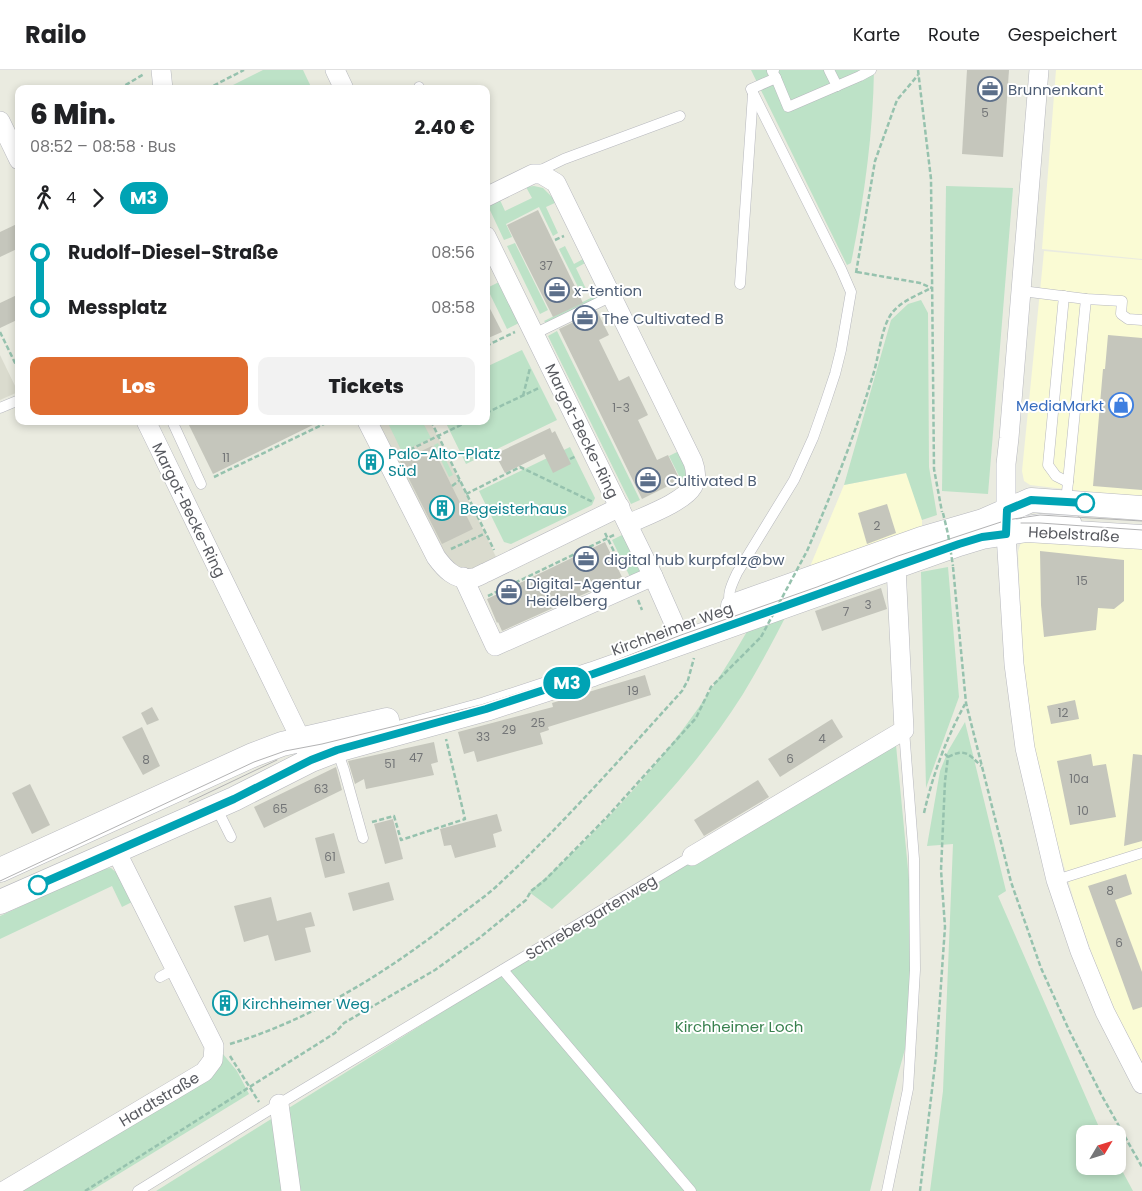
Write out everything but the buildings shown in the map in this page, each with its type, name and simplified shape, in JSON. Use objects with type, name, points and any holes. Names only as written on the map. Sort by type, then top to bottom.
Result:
[{"type":"street","points":[[161,70],[163,85]]},
{"type":"street","points":[[335,70],[342,85]]},
{"type":"street","points":[[1039,70],[1022,291],[1006,464],[1017,515],[1006,534],[1014,664],[1025,748],[1056,880],[1080,951],[1105,1012],[1142,1084]]},
{"type":"street","points":[[1,125],[15,147]]},
{"type":"street","points":[[490,195],[533,174],[541,174],[556,183],[696,470],[696,479],[689,491],[629,526]]},
{"type":"street","name":"Margot-Becke-Ring","points":[[490,244],[653,576],[687,632]]},
{"type":"street","name":"Margot-Becke-Ring","points":[[148,425],[306,750]]},
{"type":"street","points":[[369,425],[436,557],[450,574],[471,578],[502,565],[620,507]]},
{"type":"street","name":"Hebelstraße","points":[[1017,515],[1031,500],[1067,492],[1142,508]]},
{"type":"street","name":"Kirchheimer Weg","points":[[0,870],[253,755],[282,744],[306,750],[337,750],[486,709],[593,674],[687,632],[731,607],[921,539],[983,521],[1017,515]]},
{"type":"street","name":"Hebelstraße","points":[[1006,534],[1027,530],[1040,530],[1142,538]]},
{"type":"street","name":"Kirchheimer Weg","points":[[0,902],[216,807],[306,750],[408,715],[480,695],[896,567],[982,537],[1006,534]]},
{"type":"street","points":[[896,567],[904,730]]},
{"type":"street","points":[[463,577],[495,646],[653,576]]},
{"type":"street","name":"Schrebergartenweg","points":[[692,856],[904,730]]},
{"type":"street","points":[[116,851],[167,973],[214,1046]]},
{"type":"street","name":"Hardtstraße","points":[[4,1191],[204,1072],[213,1060],[214,1046]]},
{"type":"street","points":[[279,1104],[291,1191]]},
{"type":"lane","points":[[829,70],[837,86]]},
{"type":"lane","points":[[731,607],[729,601],[730,588],[737,573],[794,480],[813,438],[835,374],[851,292],[842,269],[751,88],[775,74],[788,107],[871,70]]},
{"type":"lane","points":[[740,284],[753,93]]},
{"type":"lane","points":[[533,174],[564,159],[680,116]]},
{"type":"lane","points":[[1022,291],[1086,299],[1122,301],[1121,314],[1128,319],[1142,320]]},
{"type":"lane","points":[[532,329],[612,296]]},
{"type":"lane","points":[[1064,296],[1048,465],[1067,492]]},
{"type":"lane","points":[[1067,492],[1086,299]]},
{"type":"lane","points":[[0,408],[15,402]]},
{"type":"lane","points":[[174,425],[201,484]]},
{"type":"lane","points":[[1017,515],[1040,519],[1086,522]]},
{"type":"lane","points":[[887,1191],[908,1089],[915,970],[914,859],[904,730]]},
{"type":"lane","points":[[337,750],[363,838]]},
{"type":"lane","points":[[216,807],[231,837]]},
{"type":"lane","points":[[1056,880],[1142,853]]},
{"type":"lane","name":"Schrebergartenweg","points":[[138,1191],[692,856]]},
{"type":"lane","points":[[503,970],[690,1191]]},
{"type":"path","points":[[126,85],[150,70]]},
{"type":"path","points":[[215,85],[244,70]]},
{"type":"path","points":[[918,70],[931,179],[934,469],[953,566],[966,703],[1011,882],[1041,968],[1102,1096],[1142,1167]]},
{"type":"path","points":[[851,292],[857,272],[874,169],[879,150],[897,100],[918,75]]},
{"type":"path","points":[[857,272],[920,283],[932,288]]},
{"type":"path","points":[[85,1191],[335,1033],[344,1024],[435,970],[478,939],[526,900],[531,891],[545,880],[607,817],[696,718],[711,687],[762,637],[807,551],[840,475],[874,374],[887,321],[899,306],[932,288]]},
{"type":"path","points":[[490,345],[532,329]]},
{"type":"path","points":[[0,332],[15,363]]},
{"type":"path","points":[[523,396],[530,368]]},
{"type":"path","points":[[490,411],[539,388]]},
{"type":"path","points":[[214,478],[322,425]]},
{"type":"path","points":[[433,425],[502,565]]},
{"type":"path","points":[[386,461],[461,425]]},
{"type":"path","points":[[411,449],[416,454]]},
{"type":"path","points":[[466,494],[520,467],[596,503],[620,507]]},
{"type":"path","points":[[452,486],[460,480]]},
{"type":"path","points":[[598,518],[642,610]]},
{"type":"path","points":[[474,603],[629,526]]},
{"type":"path","points":[[436,557],[486,532]]},
{"type":"path","points":[[214,1046],[230,1044],[268,1031],[353,989],[417,949],[496,887],[578,805],[682,691],[688,680],[695,656],[687,632]]},
{"type":"path","points":[[924,813],[942,751],[954,723],[966,703]]},
{"type":"path","points":[[359,825],[394,816],[401,840],[464,819],[442,720]]},
{"type":"path","points":[[942,751],[948,757]]},
{"type":"path","points":[[948,757],[958,752],[968,754],[982,768]]},
{"type":"path","points":[[920,1191],[936,1056],[944,937],[941,870],[945,781],[948,757]]},
{"type":"path","points":[[214,1046],[230,1055],[250,1087]]},
{"type":"shaded area","points":[[1056,70],[1142,70],[1142,259],[1042,249]]},
{"type":"shaded area","points":[[1044,251],[1142,260],[1142,498],[1030,485],[1024,481],[1022,471]]},
{"type":"shaded area","points":[[0,355],[15,386],[15,393],[0,400]]},
{"type":"shaded area","points":[[377,425],[432,425],[497,559],[473,571],[452,571]]},
{"type":"shaded area","points":[[907,473],[922,520],[922,529],[809,569],[844,485]]},
{"type":"shaded area","points":[[1043,538],[1142,546],[1142,1063],[1119,1019],[1099,973],[1079,918],[1052,825],[1033,744],[1022,646],[1018,552],[1021,542]]},
{"type":"green space","points":[[263,70],[303,70],[310,85],[233,85]]},
{"type":"green space","points":[[751,70],[874,70],[867,167],[851,263],[847,265]]},
{"type":"green space","points":[[946,186],[1013,188],[988,494],[942,491]]},
{"type":"green space","points":[[526,187],[543,188],[557,202],[546,207],[558,233],[553,236],[539,207],[506,224],[512,237],[504,240],[490,210],[490,205],[500,200],[505,211],[532,198]]},
{"type":"green space","points":[[515,243],[548,310],[540,314],[507,246]]},
{"type":"green space","points":[[565,246],[574,264],[585,258],[587,262],[576,268],[587,291],[581,293],[559,249]]},
{"type":"green space","points":[[499,282],[519,323],[507,329],[490,294],[490,286]]},
{"type":"green space","points":[[601,293],[603,296],[546,323],[544,321]]},
{"type":"green space","points":[[921,300],[928,313],[929,467],[937,515],[922,520],[906,473],[844,485],[891,320],[908,304]]},
{"type":"green space","points":[[557,331],[640,500],[631,504],[548,336]]},
{"type":"green space","points":[[522,350],[557,420],[466,464],[447,425],[490,425],[490,365]]},
{"type":"green space","points":[[389,425],[424,425],[431,438],[402,452]]},
{"type":"green space","points":[[438,443],[453,475],[449,477],[434,445]]},
{"type":"green space","points":[[570,447],[595,498],[592,505],[511,544],[504,542],[479,491]]},
{"type":"green space","points":[[679,451],[687,468],[687,477],[681,480],[669,456]]},
{"type":"green space","points":[[624,534],[644,575],[632,581],[612,540]]},
{"type":"green space","points":[[948,567],[959,697],[926,788],[921,572]]},
{"type":"green space","points":[[787,614],[749,684],[723,724],[679,781],[655,808],[552,909],[529,892],[595,831],[656,764],[709,692],[734,654],[756,615]]},
{"type":"green space","points":[[965,722],[1006,891],[998,896],[1098,1125],[1076,1125],[1076,1175],[1124,1175],[1133,1191],[930,1191],[943,1091],[953,844],[927,846],[940,771],[948,751]]},
{"type":"green space","name":"Kirchheimer Loch","points":[[896,745],[910,890],[911,1027],[870,1191],[156,1191],[567,934]]},
{"type":"green space","points":[[111,868],[119,875],[132,902],[122,907],[112,886],[0,939],[0,916],[102,869]]},
{"type":"green space","points":[[223,1054],[237,1071],[249,1094],[91,1191],[20,1191]]},
{"type":"tram line","points":[[0,881],[254,762],[285,751],[322,744],[481,705],[589,671],[681,635],[898,556],[1007,520],[1040,515],[1142,521]]},
{"type":"tram line","points":[[1021,523],[1142,530]]},
{"type":"tram line","points":[[189,802],[277,760]]},
{"type":"bus line","name":"M3","points":[[38,885],[234,799],[311,760],[337,750],[486,709],[593,674],[959,544],[982,537],[1006,534],[1007,510],[1031,500],[1085,503]]},
{"type":"place","name":"Brunnenkant","points":[[990,89]]},
{"type":"place","name":"x-tention","points":[[557,290]]},
{"type":"place","name":"The Cultivated B","points":[[585,318]]},
{"type":"place","name":"MediaMarkt","points":[[1121,405]]},
{"type":"place","name":"Palo-Alto-Platz Süd","points":[[371,462]]},
{"type":"place","name":"Cultivated B","points":[[648,480]]},
{"type":"place","name":"Begeisterhaus","points":[[442,508]]},
{"type":"place","name":"digital hub kurpfalz@bw","points":[[586,559]]},
{"type":"place","name":"Digital-Agentur Heidelberg","points":[[509,592]]},
{"type":"place","name":"Kirchheimer Weg","points":[[225,1003]]}]
